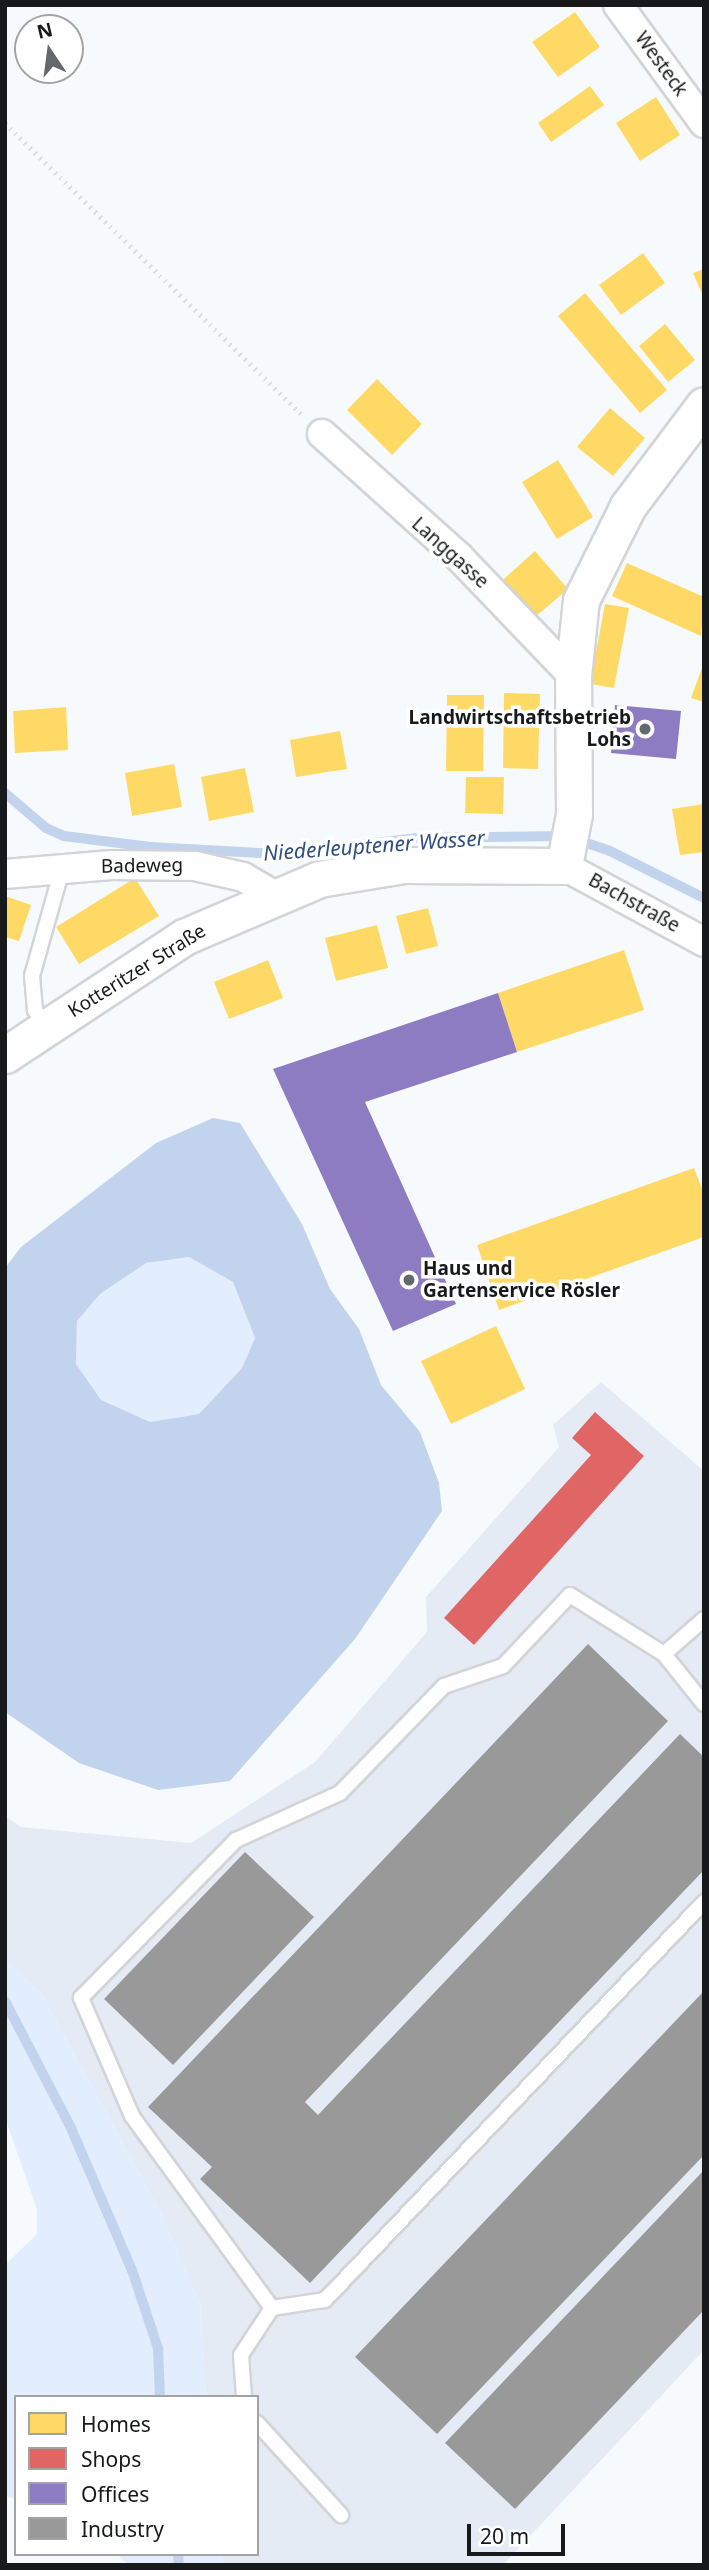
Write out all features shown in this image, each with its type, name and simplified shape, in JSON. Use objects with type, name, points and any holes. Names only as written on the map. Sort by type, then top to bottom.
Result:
[{"type":"street","name":"Westeck","points":[[618,5],[704,123]]},
{"type":"street","points":[[567,848],[573,676],[581,600],[628,506],[704,405]]},
{"type":"street","name":"Langgasse","points":[[322,434],[458,557],[573,676]]},
{"type":"street","name":"Kotteritzer Straße","points":[[5,1055],[184,937],[274,895],[319,879],[404,865],[567,848]]},
{"type":"street","name":"Bachstraße","points":[[567,848],[634,900],[704,942]]},
{"type":"street","name":"Badeweg","points":[[5,874],[62,869],[195,866],[243,877],[274,895]]},
{"type":"lane","points":[[47,1028],[35,1010],[32,976],[62,869]]},
{"type":"lane","points":[[272,2308],[132,2116],[81,1998],[236,1840],[340,1794],[444,1686],[503,1666],[570,1595],[664,1654],[704,1704]]},
{"type":"lane","points":[[664,1654],[704,1619]]},
{"type":"lane","points":[[244,2395],[241,2355],[272,2308],[325,2300],[704,1902]]},
{"type":"lane","points":[[259,2425],[341,2515]]},
{"type":"path","points":[[5,123],[322,434]]},
{"type":"shaded area","points":[[213,1118],[240,1123],[302,1224],[330,1289],[359,1329],[381,1385],[420,1432],[439,1483],[442,1511],[355,1639],[230,1781],[158,1790],[79,1763],[5,1712],[5,1268],[21,1247],[156,1143]],"holes":[[[189,1257],[233,1282],[255,1338],[242,1368],[199,1414],[150,1422],[101,1400],[76,1364],[77,1321],[100,1294],[146,1263]]]},
{"type":"shaded area","points":[[189,1257],[233,1282],[255,1338],[242,1368],[199,1414],[150,1422],[101,1401],[76,1364],[77,1321],[100,1294],[146,1263]]},
{"type":"shaded area","points":[[601,1382],[704,1471],[704,2350],[503,2565],[223,2565],[221,2556],[259,2556],[259,2395],[206,2395],[200,2304],[163,2217],[42,1995],[5,1960],[5,1816],[21,1827],[191,1843],[315,1762],[427,1632],[426,1597],[559,1447],[553,1425]]},
{"type":"shaded area","points":[[5,1960],[42,1995],[163,2217],[200,2304],[206,2395],[14,2395],[14,2498],[5,2496],[5,2265],[37,2234],[37,2209],[5,2118]]},
{"type":"shaded area","points":[[119,2556],[221,2556],[223,2565],[128,2565]]},
{"type":"building: Homes","points":[[575,12],[600,47],[558,77],[532,42]]},
{"type":"building: Homes","points":[[590,86],[604,105],[551,142],[538,123]]},
{"type":"building: Homes","points":[[656,97],[680,135],[640,161],[616,123]]},
{"type":"building: Homes","points":[[643,253],[665,283],[621,315],[599,285]]},
{"type":"building: Homes","points":[[704,269],[704,298],[693,273]]},
{"type":"building: Homes","points":[[585,293],[667,390],[640,413],[558,316]]},
{"type":"building: Homes","points":[[665,324],[695,360],[668,382],[639,346]]},
{"type":"building: Homes","points":[[377,379],[422,424],[392,455],[347,410]]},
{"type":"building: Homes","points":[[610,408],[645,438],[613,476],[577,447]]},
{"type":"building: Homes","points":[[558,460],[593,517],[557,539],[522,482]]},
{"type":"building: Homes","points":[[535,551],[568,589],[528,623],[496,586]]},
{"type":"building: Homes","points":[[627,563],[704,597],[701,636],[612,596]]},
{"type":"building: Homes","points":[[605,604],[629,608],[614,688],[590,684]]},
{"type":"building: Homes","points":[[704,665],[704,702],[691,698]]},
{"type":"building: Homes","points":[[504,693],[540,694],[538,769],[503,768]]},
{"type":"building: Homes","points":[[447,695],[484,695],[483,771],[446,771]]},
{"type":"building: Homes","points":[[66,707],[68,750],[15,753],[13,711]]},
{"type":"building: Homes","points":[[340,731],[347,769],[296,777],[290,740]]},
{"type":"building: Homes","points":[[174,764],[182,807],[132,816],[125,773]]},
{"type":"building: Homes","points":[[245,768],[254,812],[209,821],[201,777]]},
{"type":"building: Homes","points":[[466,777],[504,777],[503,814],[465,813]]},
{"type":"building: Homes","points":[[704,804],[704,852],[680,855],[672,809]]},
{"type":"building: Homes","points":[[135,878],[159,916],[79,964],[56,927]]},
{"type":"building: Homes","points":[[5,896],[31,905],[19,941],[5,937]]},
{"type":"building: Homes","points":[[428,908],[438,946],[406,954],[396,916]]},
{"type":"building: Homes","points":[[377,925],[388,968],[336,981],[325,938]]},
{"type":"building: Homes","points":[[624,950],[644,1010],[517,1052],[498,993]]},
{"type":"building: Homes","points":[[268,960],[283,998],[229,1019],[214,982]]},
{"type":"building: Homes","points":[[694,1168],[704,1194],[704,1237],[499,1310],[477,1245]]},
{"type":"building: Homes","points":[[496,1326],[525,1389],[451,1424],[421,1361]]},
{"type":"building: Shops","points":[[595,1412],[644,1456],[474,1645],[444,1618],[591,1455],[572,1438]]},
{"type":"building: Offices","points":[[615,705],[681,711],[676,759],[611,753]]},
{"type":"building: Offices","points":[[498,993],[517,1052],[365,1102],[456,1304],[393,1331],[273,1069]]},
{"type":"building: Industry","points":[[588,1644],[668,1721],[305,2102],[318,2115],[680,1734],[704,1757],[704,1870],[310,2283],[200,2179],[212,2167],[148,2107]]},
{"type":"building: Industry","points":[[245,1852],[314,1917],[173,2065],[104,1999]]},
{"type":"building: Industry","points":[[704,1991],[704,2155],[437,2434],[355,2357]]},
{"type":"building: Industry","points":[[704,2170],[704,2310],[515,2509],[445,2443]]},
{"type":"waterway","name":"Niederleuptener Wasser","points":[[5,793],[46,828],[64,836],[150,847],[280,854],[418,838],[566,836],[610,851],[704,898]]},
{"type":"waterway","points":[[5,2001],[71,2128],[132,2270],[158,2348],[160,2395]]},
{"type":"waterway","points":[[178,2556],[179,2565]]},
{"type":"place","name":"Landwirtschaftsbetrieb Lohs","points":[[645,729]]},
{"type":"place","name":"Haus und Gartenservice Rösler","points":[[409,1280]]}]
